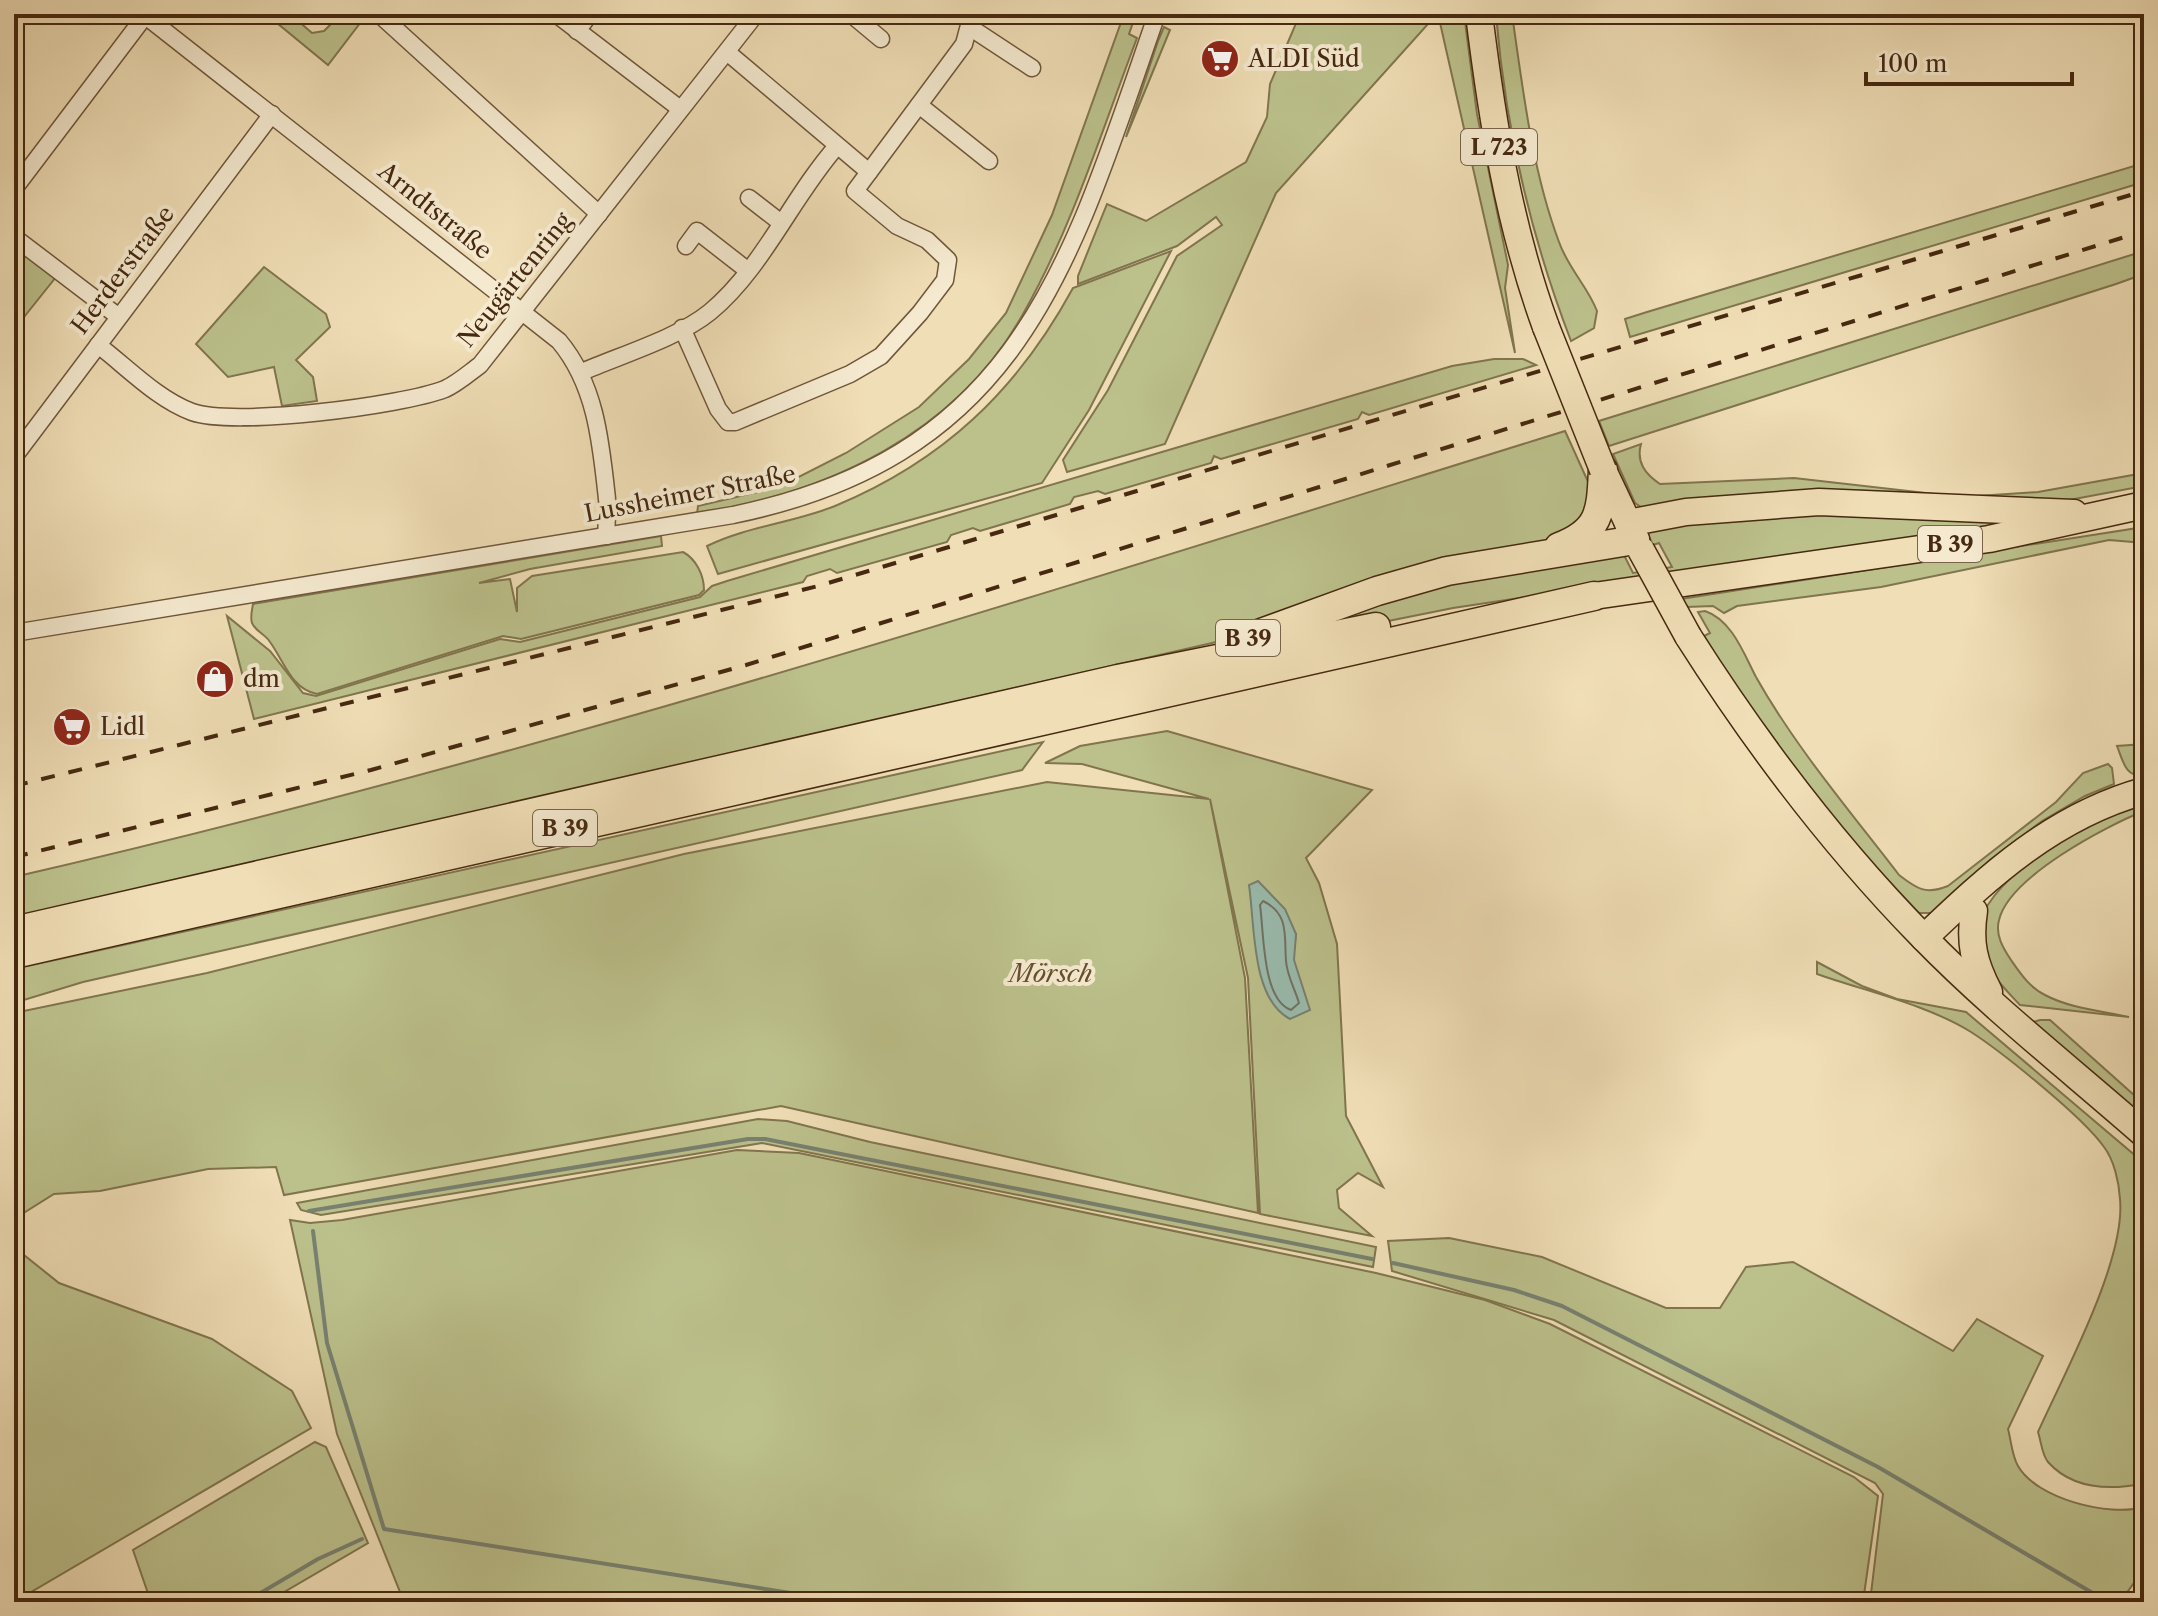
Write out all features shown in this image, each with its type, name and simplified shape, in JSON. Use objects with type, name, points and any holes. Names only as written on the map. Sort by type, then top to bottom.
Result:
[{"type":"highway","name":"B 39","points":[[1547,552],[1589,532],[1598,517],[1603,470]]},
{"type":"highway","name":"B 39","points":[[1118,679],[1192,658],[1414,580],[1547,552],[1635,538]]},
{"type":"highway","name":"B 39","points":[[14,931],[1118,679],[1495,607],[1594,596]]},
{"type":"highway","name":"B 39","points":[[14,954],[1594,596]]},
{"type":"main road","name":"L 723","points":[[1479,14],[1505,179],[1523,259],[1546,327],[1603,470],[1635,538]]},
{"type":"main road","points":[[2099,517],[2053,511],[1982,511],[1819,502],[1712,509],[1635,538],[1688,636],[1787,780],[1856,866],[1924,938],[2144,1134]]},
{"type":"main road","points":[[2066,525],[2144,505]]},
{"type":"main road","name":"B 39","points":[[1594,596],[2066,525],[2144,520]]},
{"type":"main road","points":[[1924,938],[2003,862],[2077,816],[2144,791]]},
{"type":"main road","points":[[1924,938],[1953,934],[2026,850]]},
{"type":"main road","points":[[1974,911],[1970,939],[1975,964],[1993,1001]]},
{"type":"street","points":[[379,14],[599,214]]},
{"type":"street","points":[[556,14],[679,108]]},
{"type":"street","points":[[577,31],[590,14]]},
{"type":"street","name":"Neugärtenring","points":[[98,345],[176,405],[209,417],[237,420],[400,399],[446,388],[480,365],[679,108],[756,14]]},
{"type":"street","points":[[851,14],[881,39]]},
{"type":"street","name":"Lussheimer Straße","points":[[14,633],[733,515],[817,494],[895,458],[967,404],[1019,341],[1060,269],[1157,14]]},
{"type":"street","points":[[14,189],[144,15]]},
{"type":"street","name":"Arndtstraße","points":[[144,15],[559,341],[582,372],[591,394],[608,503],[607,536]]},
{"type":"street","points":[[682,328],[718,409],[728,422],[744,420],[850,374],[881,356],[945,280],[948,260],[927,240],[897,226],[855,191],[964,44],[972,21],[1032,68]]},
{"type":"street","points":[[727,52],[869,172]]},
{"type":"street","points":[[919,105],[989,161]]},
{"type":"street","name":"Herderstraße","points":[[14,457],[272,114]]},
{"type":"street","points":[[582,372],[682,328],[711,311],[747,270],[802,187],[837,146]]},
{"type":"street","points":[[749,198],[780,222]]},
{"type":"street","points":[[686,246],[697,231],[747,270]]},
{"type":"street","points":[[14,237],[119,317]]},
{"type":"street","name":"Arndtstraße","points":[[608,503],[622,520],[625,533]]},
{"type":"green space","points":[[266,14],[290,14],[312,33],[324,31],[341,14],[367,14],[328,65]]},
{"type":"green space","points":[[1124,14],[1136,14],[1129,34],[1137,38],[1085,178],[1041,281],[995,356],[962,393],[925,424],[884,451],[840,473],[793,491],[697,514],[698,506],[779,487],[846,453],[919,407],[969,359],[1006,313],[1052,215]]},
{"type":"green space","points":[[1300,14],[1437,14],[1276,193],[1165,444],[1067,472],[1063,460],[1108,390],[1177,256],[1222,225],[1216,217],[1177,246],[1078,284],[1078,276],[1107,204],[1146,221],[1246,162],[1267,117],[1270,84]]},
{"type":"green space","points":[[1438,14],[1464,14],[1477,114],[1508,265],[1505,288],[1515,353]]},
{"type":"green space","points":[[1496,14],[1512,14],[1530,130],[1550,215],[1563,251],[1597,311],[1594,328],[1571,341],[1544,262],[1522,180],[1506,97]]},
{"type":"green space","points":[[1164,27],[1170,30],[1126,137],[1158,41]]},
{"type":"green space","points":[[2144,163],[2144,182],[1630,337],[1625,319]]},
{"type":"green space","points":[[14,243],[56,277],[16,327],[14,326]]},
{"type":"green space","points":[[1171,251],[1089,410],[1042,483],[718,574],[707,546],[835,506],[910,467],[974,419],[1002,390],[1051,325],[1073,288]]},
{"type":"green space","points":[[2144,251],[2144,274],[1609,446],[1599,421]]},
{"type":"green space","points":[[264,267],[326,314],[330,327],[296,360],[313,377],[317,401],[282,406],[274,367],[228,377],[196,344]]},
{"type":"green space","points":[[1494,359],[1523,359],[1536,365],[1369,415],[1362,412],[1358,419],[1221,459],[1214,456],[1211,463],[1105,494],[1098,491],[1074,497],[1070,504],[980,531],[973,528],[951,535],[947,542],[837,573],[830,569],[807,576],[803,582],[254,719],[227,616],[270,651],[303,693],[316,696],[500,639],[520,642],[700,597],[712,586],[727,581],[1452,366]]},
{"type":"green space","points":[[1565,431],[1595,497],[1572,538],[1212,643],[14,917],[14,877],[210,830],[600,725],[987,611]]},
{"type":"green space","points":[[1641,444],[1643,467],[1660,484],[1794,478],[1961,497],[2038,492],[2144,473],[2144,486],[2053,503],[1644,509],[1635,503],[1613,454]]},
{"type":"green space","points":[[1771,509],[2018,522],[1453,608],[1254,648],[1387,594],[1623,553],[1633,573],[1672,567],[1659,543],[1653,545],[1646,530]]},
{"type":"green space","points":[[2144,527],[2144,543],[2109,540],[1881,587],[1737,606],[1724,613],[1713,606],[1686,607],[1681,599]]},
{"type":"green space","points":[[661,536],[662,546],[530,569],[479,583],[510,579],[517,612],[517,588],[532,576],[683,552],[701,573],[704,590],[699,595],[521,639],[503,636],[317,694],[294,680],[270,642],[251,620],[253,604]]},
{"type":"green space","points":[[1705,611],[1730,630],[1806,754],[1899,875],[1917,887],[1934,890],[1948,886],[2056,802],[2083,773],[2108,764],[2112,768],[2114,784],[2085,796],[2042,821],[1990,860],[1932,913],[1919,913],[1859,849],[1803,781],[1751,710],[1704,636],[1710,633],[1698,612]]},
{"type":"green space","name":"Mörsch","points":[[1167,731],[1372,790],[1306,858],[1319,883],[1337,944],[1346,1116],[1383,1187],[1358,1173],[1337,1190],[1339,1208],[1372,1236],[1260,1214],[1248,978],[1210,799],[1245,978],[1258,1213],[781,1106],[284,1195],[276,1167],[208,1169],[100,1191],[54,1194],[14,1219],[14,1013],[207,973],[684,854],[1047,782],[1209,799],[1082,764],[1045,763],[1080,746]],"holes":[[[1258,881],[1296,934],[1293,960],[1309,1010]]]},
{"type":"green space","points":[[1043,742],[1022,770],[83,982],[14,1003],[14,969]]},
{"type":"green space","points":[[2144,744],[2144,776],[2138,776],[2126,767],[2117,746]]},
{"type":"green space","points":[[2144,801],[2144,811],[2084,841],[2039,871],[2007,904],[1998,926],[2000,941],[2008,955],[2026,980],[2040,992],[2075,1006],[2129,1017],[2020,1005],[1991,972],[1980,952],[1978,931],[1985,909],[2021,869],[2046,851],[2099,821]]},
{"type":"green space","points":[[1817,962],[1862,986],[1897,999],[1966,1012],[2144,1163],[2142,1484],[2105,1487],[2068,1478],[2046,1459],[2038,1432],[2091,1317],[2113,1253],[2120,1199],[2108,1152],[2061,1103],[1971,1032],[1916,1006],[1817,974]]},
{"type":"green space","points":[[2050,1020],[2144,1104],[2144,1121],[2033,1022]]},
{"type":"green space","points":[[758,1119],[787,1121],[870,1142],[1376,1247],[1373,1267],[762,1143],[321,1215],[301,1210],[297,1203]]},
{"type":"green space","points":[[737,1150],[799,1153],[1376,1273],[1485,1300],[1550,1324],[1854,1477],[1878,1496],[1863,1602],[404,1602],[337,1434],[290,1220],[310,1223],[342,1220]]},
{"type":"green space","points":[[1449,1238],[1542,1257],[1666,1308],[1720,1308],[1746,1267],[1793,1262],[1953,1351],[1977,1319],[2043,1356],[2008,1429],[2018,1466],[2027,1478],[2041,1488],[2075,1503],[2112,1509],[2144,1507],[2144,1569],[2120,1602],[1870,1602],[1883,1494],[1875,1483],[1554,1320],[1392,1271],[1388,1241]]},
{"type":"green space","points":[[14,1247],[59,1283],[212,1339],[292,1391],[311,1428],[14,1602]]},
{"type":"green space","points":[[315,1442],[326,1447],[368,1543],[267,1602],[151,1602],[133,1550]]},
{"type":"water","points":[[1258,881],[1285,909],[1296,934],[1294,960],[1310,1010],[1290,1019],[1277,1009],[1261,978],[1249,885]]},
{"type":"waterway","points":[[309,1211],[748,1139],[765,1139],[1372,1259]]},
{"type":"waterway","points":[[313,1231],[327,1343],[384,1529],[848,1602]]},
{"type":"waterway","points":[[1393,1263],[1514,1290],[1562,1306],[1878,1467],[2108,1602]]},
{"type":"waterway","points":[[245,1602],[318,1559],[362,1539]]},
{"type":"railway","points":[[14,786],[818,586],[2144,191]]},
{"type":"railway","points":[[14,857],[371,770],[746,665],[2144,231]]},
{"type":"place","name":"ALDI Süd","points":[[1220,59]]},
{"type":"place","name":"dm","points":[[215,679]]},
{"type":"place","name":"Lidl","points":[[72,727]]}]
